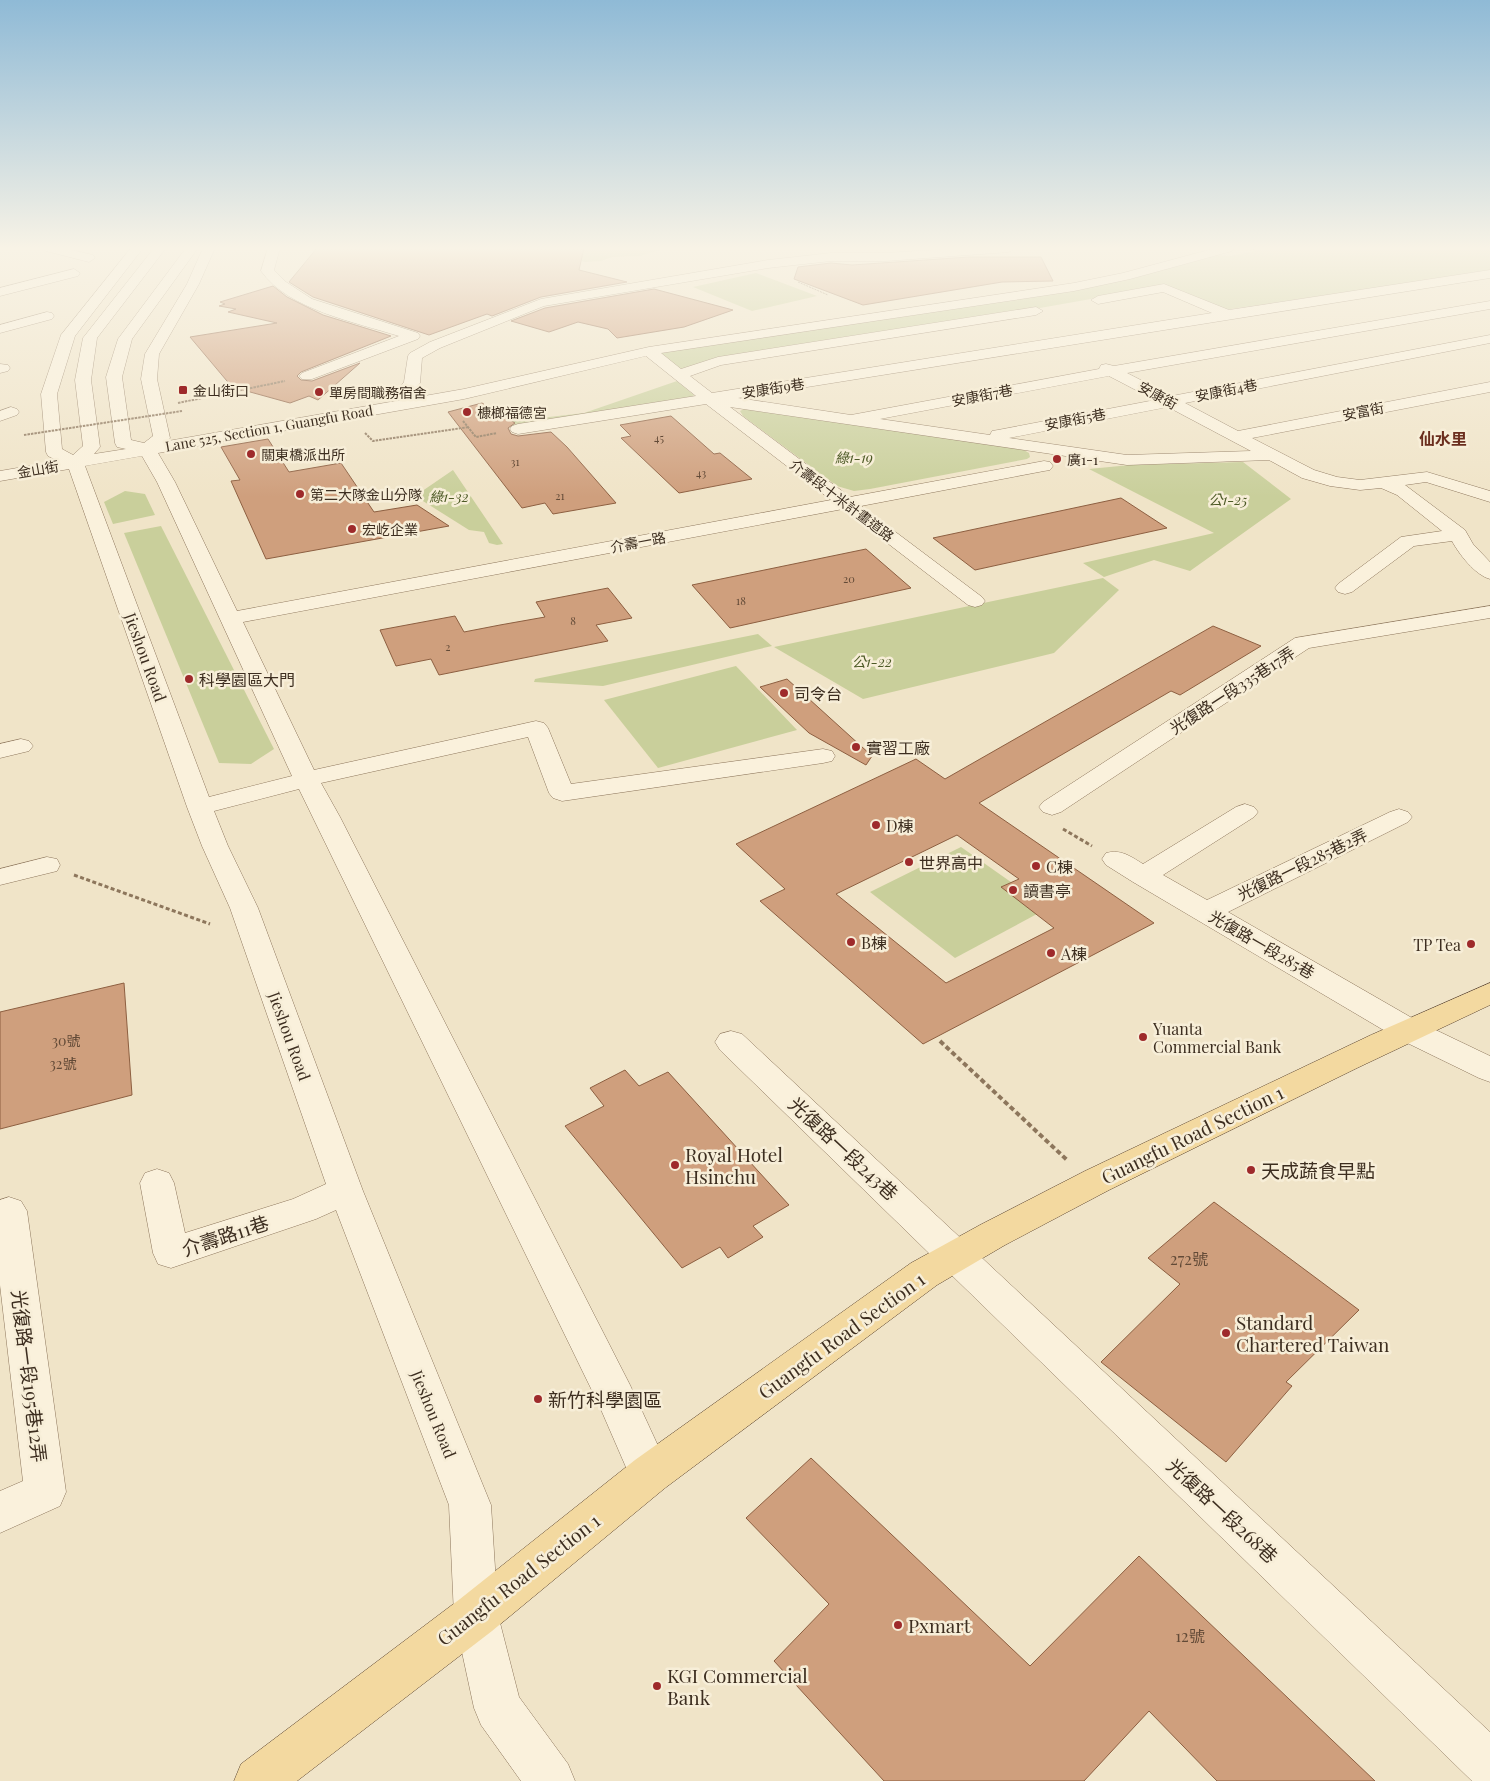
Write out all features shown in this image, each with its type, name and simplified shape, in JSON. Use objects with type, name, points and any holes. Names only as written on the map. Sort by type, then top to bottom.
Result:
[{"type":"main road","name":"Guangfu Road Section 1","points":[[258,1781],[476,1615],[650,1474],[924,1274],[956,1254],[1091,1183],[1408,1030],[1490,993]]},
{"type":"street","points":[[71,331],[68,335],[49,394],[54,452],[75,462],[92,447],[83,380],[90,338],[95,331]]},
{"type":"street","points":[[132,331],[126,339],[114,377],[123,443],[147,449],[166,482],[306,780],[332,826],[607,1380],[650,1474]]},
{"type":"street","points":[[147,449],[162,438],[149,379],[152,354],[166,331]]},
{"type":"street","points":[[398,331],[434,344]]},
{"type":"street","points":[[404,393],[412,382],[415,356],[434,344],[467,331]]},
{"type":"street","name":"Lane 525, Section 1, Guangfu Road","points":[[75,462],[464,394],[649,351],[781,331]]},
{"type":"street","points":[[649,351],[679,375],[718,361],[911,331]]},
{"type":"street","name":"安康街","points":[[1038,331],[1308,474],[1336,482],[1360,485],[1428,477],[1490,497]]},
{"type":"street","name":"安康街9巷","points":[[518,429],[1117,331]]},
{"type":"street","name":"安康街7巷","points":[[854,419],[1338,331]]},
{"type":"street","points":[[1476,331],[1490,338]]},
{"type":"street","points":[[307,376],[413,336]]},
{"type":"street","name":"安康街4巷","points":[[1168,401],[1490,338]]},
{"type":"street","name":"介壽段十米計畫道路","points":[[679,375],[975,601]]},
{"type":"street","name":"安富街","points":[[1236,436],[1490,387]]},
{"type":"street","points":[[710,399],[1127,460],[1272,455]]},
{"type":"street","name":"安康街5巷","points":[[982,438],[1168,401]]},
{"type":"street","points":[[1027,429],[1023,440],[1033,446]]},
{"type":"street","name":"金山街","points":[[0,476],[75,462]]},
{"type":"street","name":"Jieshou Road","points":[[75,462],[214,846],[244,908],[346,1191],[470,1505],[476,1615],[498,1708],[551,1781]]},
{"type":"street","name":"介壽一路","points":[[231,618],[1044,466]]},
{"type":"street","points":[[1459,487],[1482,479]]},
{"type":"street","points":[[1383,483],[1403,492],[1458,534],[1465,547],[1490,573]]},
{"type":"street","points":[[1345,588],[1408,541],[1458,534]]},
{"type":"street","name":"光復路一段335巷17弄","points":[[1052,807],[1303,643],[1490,612]]},
{"type":"street","points":[[200,807],[350,768],[536,728],[562,793],[822,756]]},
{"type":"street","points":[[1143,876],[1245,812]]},
{"type":"street","name":"光復路一段285巷2弄","points":[[1206,912],[1399,817]]},
{"type":"street","name":"光復路一段285巷","points":[[1115,859],[1408,1030],[1490,1070]]},
{"type":"street","points":[[0,877],[47,865]]},
{"type":"street","name":"光復路一段243巷","points":[[731,1042],[956,1254]]},
{"type":"street","name":"介壽路11巷","points":[[157,1183],[171,1252],[304,1209],[346,1191]]},
{"type":"street","name":"光復路一段195巷12弄","points":[[0,1512],[45,1492],[9,1211]]},
{"type":"street","name":"光復路一段268巷","points":[[956,1254],[989,1290],[1487,1756]]},
{"type":"path","points":[[170,404],[307,376]]},
{"type":"path","points":[[24,435],[182,411]]},
{"type":"path","points":[[463,421],[476,437],[518,429]]},
{"type":"path","points":[[373,442],[468,427]]},
{"type":"path","points":[[1077,790],[1078,799],[1048,820],[1115,859]]},
{"type":"path","points":[[47,865],[210,924]]},
{"type":"path","points":[[940,1041],[1091,1183]]},
{"type":"green space","points":[[791,331],[909,331],[683,371],[656,352]]},
{"type":"green space","points":[[677,381],[694,395],[690,400],[510,426],[509,422],[514,421],[584,413]]},
{"type":"green space","name":"綠1-19","points":[[744,409],[1022,449],[1029,453],[1030,457],[854,491],[837,486],[743,416],[740,411]]},
{"type":"green space","name":"公1-25","points":[[1243,462],[1291,499],[1190,571],[1154,560],[1104,577],[1083,563],[1214,533],[1089,469],[1130,465]]},
{"type":"green space","name":"綠1-32","points":[[453,470],[503,544],[489,543],[484,532],[469,530],[415,496]]},
{"type":"green space","points":[[125,491],[145,494],[155,515],[113,524],[104,502]]},
{"type":"green space","points":[[161,526],[274,749],[251,764],[219,763],[124,533]]},
{"type":"green space","name":"公1-22","points":[[1103,578],[1119,590],[1054,653],[863,699],[774,647]]},
{"type":"green space","points":[[758,634],[772,646],[603,686],[534,682],[535,679]]},
{"type":"green space","points":[[736,666],[797,730],[658,768],[604,700]]},
{"type":"green space","points":[[961,847],[1048,908],[955,958],[870,892]]},
{"type":"building","points":[[227,331],[375,331],[391,336],[301,372],[297,376],[301,380],[312,381],[360,363],[318,400],[309,396],[290,403],[232,387],[190,337]]},
{"type":"building","points":[[417,331],[440,331],[429,335]]},
{"type":"building","points":[[610,331],[659,331],[617,338]]},
{"type":"building","points":[[482,403],[515,423],[508,428],[511,434],[518,436],[551,432],[567,447],[616,503],[553,514],[545,503],[522,508],[448,412]]},
{"type":"building","points":[[671,416],[714,454],[720,453],[752,479],[679,493],[621,438],[631,436],[620,425]]},
{"type":"building","points":[[268,439],[289,472],[341,463],[374,512],[417,505],[449,526],[266,559],[231,481],[240,480],[221,447]]},
{"type":"building","points":[[1121,498],[1167,528],[975,570],[933,538]]},
{"type":"building","points":[[866,549],[911,588],[730,628],[692,585]]},
{"type":"building","points":[[608,588],[632,618],[596,625],[608,641],[439,675],[431,659],[396,666],[380,630],[455,616],[464,632],[545,617],[536,602]]},
{"type":"building","points":[[1213,626],[1261,646],[1180,695],[1171,691],[979,803],[1154,923],[923,1044],[760,901],[785,889],[736,844],[916,759],[945,779]],"holes":[[[957,835],[1019,879],[1001,887],[1054,928],[946,983],[836,894]]]},
{"type":"building","points":[[787,679],[872,756],[866,765],[809,733],[760,687]]},
{"type":"building","points":[[124,983],[132,1095],[0,1129],[0,1012]]},
{"type":"building","name":"Royal Hotel Hsinchu","points":[[625,1070],[639,1086],[668,1072],[789,1205],[753,1226],[763,1237],[728,1258],[720,1247],[682,1268],[565,1126],[604,1106],[590,1088]]},
{"type":"building","points":[[1214,1202],[1359,1310],[1286,1382],[1292,1386],[1226,1462],[1101,1362],[1180,1284],[1148,1258]]},
{"type":"building","points":[[811,1458],[1030,1666],[1139,1556],[1375,1781],[1217,1781],[1149,1711],[1084,1781],[884,1781],[774,1661],[829,1604],[746,1518]]},
{"type":"place","name":"金山街口","points":[[183,390]]},
{"type":"place","name":"單房間職務宿舍","points":[[319,392]]},
{"type":"place","name":"槺榔福德宮","points":[[467,412]]},
{"type":"place","name":"關東橋派出所","points":[[251,454]]},
{"type":"place","name":"廣1-1","points":[[1057,459]]},
{"type":"place","name":"第二大隊金山分隊","points":[[300,494]]},
{"type":"place","name":"宏屹企業","points":[[352,529]]},
{"type":"place","name":"科學園區大門","points":[[189,679]]},
{"type":"place","name":"司令台","points":[[784,693]]},
{"type":"place","name":"實習工廠","points":[[856,747]]},
{"type":"place","name":"D棟","points":[[876,825]]},
{"type":"place","name":"世界高中","points":[[909,862]]},
{"type":"place","name":"C棟","points":[[1036,866]]},
{"type":"place","name":"讀書亭","points":[[1013,890]]},
{"type":"place","name":"B棟","points":[[851,942]]},
{"type":"place","name":"TP Tea","points":[[1471,944]]},
{"type":"place","name":"A棟","points":[[1051,953]]},
{"type":"place","name":"Yuanta Commercial Bank","points":[[1143,1037]]},
{"type":"place","name":"Royal Hotel Hsinchu","points":[[675,1165]]},
{"type":"place","name":"天成蔬食早點","points":[[1251,1170]]},
{"type":"place","name":"Standard Chartered Taiwan","points":[[1226,1333]]},
{"type":"place","name":"新竹科學園區","points":[[538,1399]]},
{"type":"place","name":"Pxmart","points":[[898,1625]]},
{"type":"place","name":"KGI Commercial Bank","points":[[657,1686]]},
{"type":"district","name":"仙水里","points":[[1443,438]]}]
